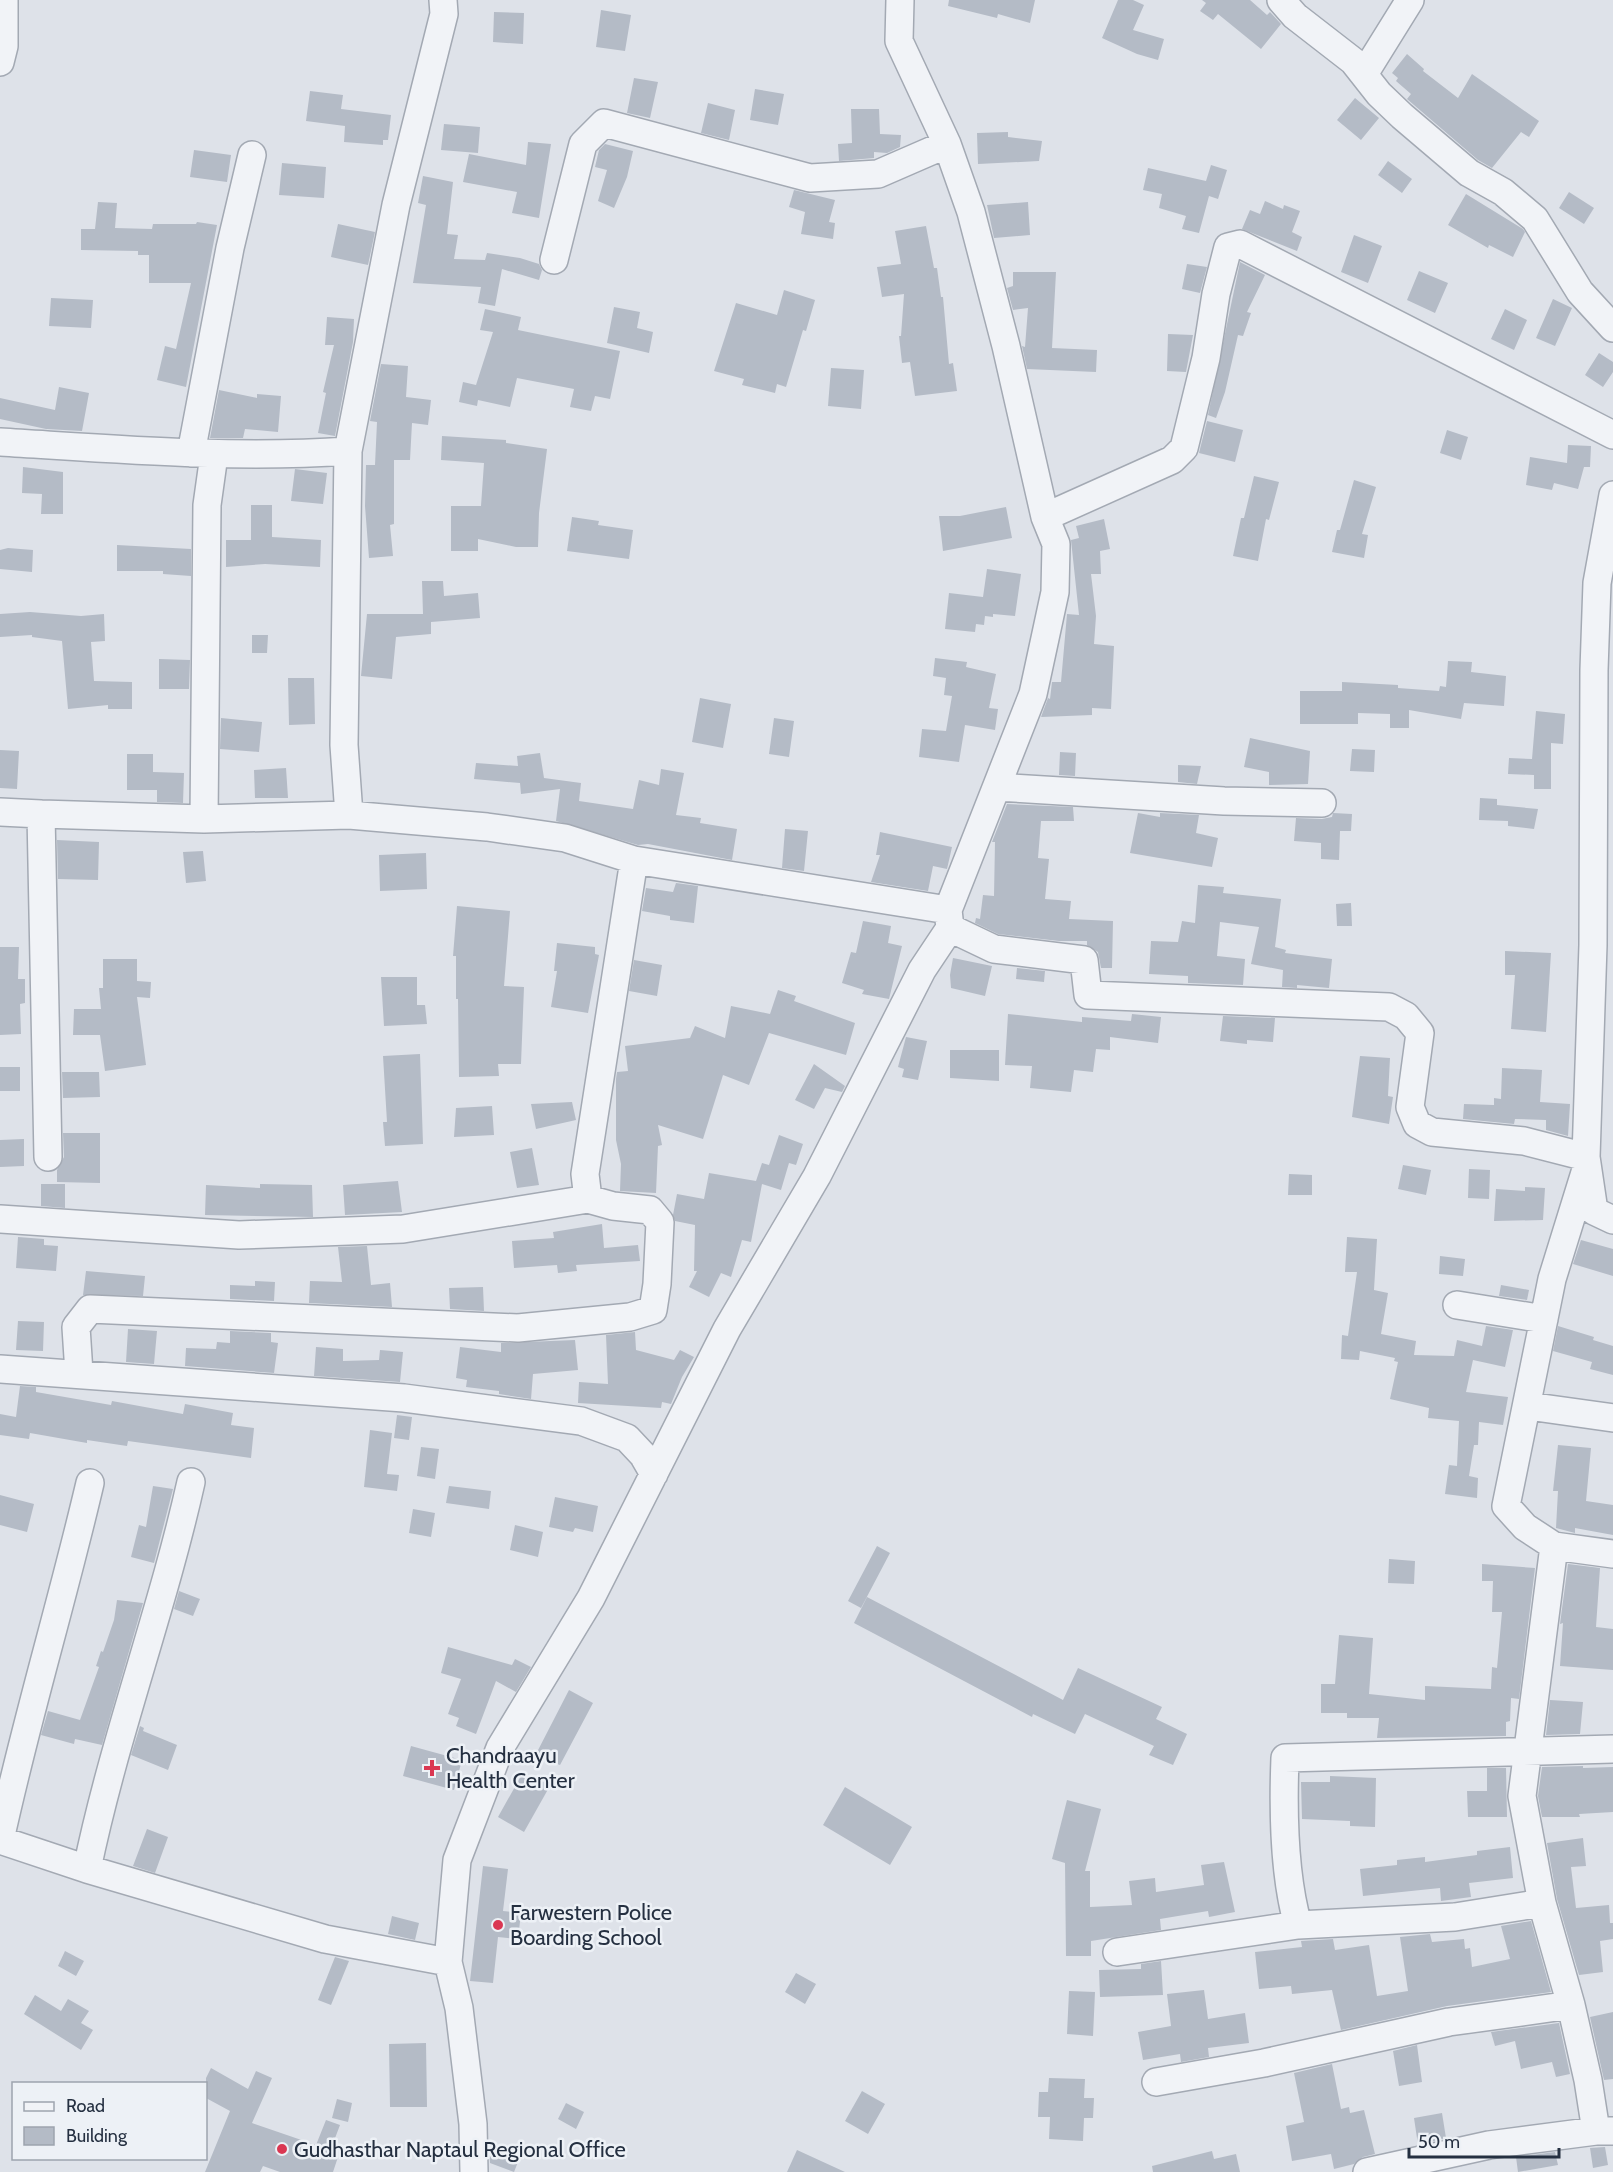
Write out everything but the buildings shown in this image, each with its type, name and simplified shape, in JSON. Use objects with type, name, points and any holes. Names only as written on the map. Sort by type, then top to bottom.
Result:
[{"type":"street","points":[[0,62],[4,46],[4,0]]},
{"type":"street","points":[[349,815],[344,745],[348,452],[396,205],[444,14],[443,0]]},
{"type":"street","points":[[474,2172],[473,2124],[459,2008],[448,1962],[457,1860],[500,1748],[591,1598],[727,1329],[817,1176],[949,919],[1033,694],[1055,592],[1056,544],[1045,517],[998,313],[971,212],[947,144],[899,41],[900,0]]},
{"type":"street","points":[[1281,0],[1295,16],[1353,61],[1379,94],[1402,116],[1469,173],[1503,192],[1535,219],[1580,292],[1613,328]]},
{"type":"street","points":[[1364,74],[1410,0]]},
{"type":"street","points":[[554,260],[583,144],[603,123],[810,178],[878,174],[947,144]]},
{"type":"street","points":[[204,819],[207,505],[203,454],[230,248],[252,155]]},
{"type":"street","points":[[1045,517],[1172,460],[1184,448],[1228,247],[1240,244],[1613,435]]},
{"type":"street","points":[[0,442],[203,454],[280,456],[348,452]]},
{"type":"street","points":[[1613,495],[1597,583],[1603,671],[1586,1161],[1594,1211],[1613,1220]]},
{"type":"street","points":[[997,788],[1224,801],[1323,803]]},
{"type":"street","points":[[0,812],[204,819],[349,815],[487,827],[565,838],[634,861],[949,919],[994,949],[1084,960],[1088,994],[1389,1007],[1406,1016],[1420,1033],[1410,1107],[1417,1124],[1432,1132],[1524,1141],[1586,1161]]},
{"type":"street","points":[[41,814],[48,1157]]},
{"type":"street","points":[[588,1199],[585,1174],[634,861]]},
{"type":"street","points":[[1586,1161],[1552,1279],[1506,1506],[1525,1527],[1554,1546],[1613,1554]]},
{"type":"street","points":[[0,1219],[239,1235],[403,1229],[588,1199],[613,1206],[650,1210],[660,1222],[657,1284],[653,1310],[630,1317],[518,1328],[90,1309],[76,1327],[79,1373]]},
{"type":"street","points":[[1457,1305],[1544,1319]]},
{"type":"street","points":[[0,1369],[404,1398],[581,1421],[627,1438],[643,1455],[654,1474]]},
{"type":"street","points":[[1528,1406],[1613,1418]]},
{"type":"street","points":[[87,1869],[98,1815],[177,1546],[191,1482]]},
{"type":"street","points":[[90,1483],[65,1591],[15,1774],[0,1840],[87,1869],[326,1939],[448,1962]]},
{"type":"street","points":[[1367,2172],[1489,2145],[1604,2131],[1588,2080],[1571,2006],[1542,1903],[1522,1796],[1525,1752],[1554,1546]]},
{"type":"street","points":[[1298,1925],[1290,1899],[1284,1793],[1285,1758],[1613,1749]]},
{"type":"street","points":[[1117,1952],[1298,1925],[1455,1917],[1542,1903]]},
{"type":"street","points":[[1156,2082],[1264,2063],[1449,2022],[1571,2006]]},
{"type":"place","name":"Chandraayu Health Center","points":[[432,1768]]},
{"type":"place","name":"Farwestern Police Boarding School","points":[[498,1925]]},
{"type":"place","name":"Gudhasthar Naptaul Regional Office","points":[[282,2149]]}]
